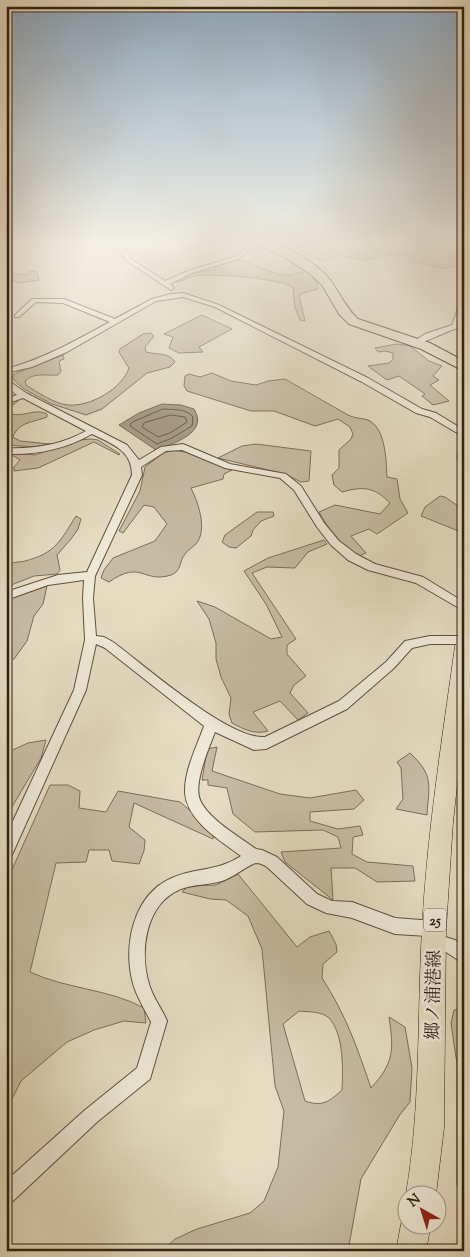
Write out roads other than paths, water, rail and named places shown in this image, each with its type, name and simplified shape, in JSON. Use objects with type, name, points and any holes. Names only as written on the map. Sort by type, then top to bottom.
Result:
[{"type":"highway","points":[[337,302],[344,314],[352,321],[419,342],[442,352],[464,367]]},
{"type":"main road","points":[[464,453],[464,458]]},
{"type":"main road","name":"郷ノ浦港線","points":[[422,1184],[432,1101],[434,935],[438,855],[464,646]]},
{"type":"main road","points":[[411,1251],[414,1234]]},
{"type":"street","points":[[17,316],[32,302]]},
{"type":"street","points":[[64,302],[115,321]]},
{"type":"street","points":[[6,371],[21,368],[53,355],[151,302]]},
{"type":"street","points":[[206,302],[365,380],[419,411],[433,415],[464,434]]},
{"type":"street","points":[[419,342],[428,336],[455,326],[461,309],[464,308]]},
{"type":"street","points":[[6,381],[23,395],[93,430],[127,450],[137,465],[134,485],[90,576],[88,598],[91,640],[80,690],[6,852]]},
{"type":"street","points":[[6,402],[23,395]]},
{"type":"street","points":[[6,451],[31,452],[44,450],[93,430]]},
{"type":"street","points":[[137,465],[164,449],[183,447],[228,466],[283,476],[298,488],[320,525],[335,543],[352,557],[372,567],[418,580],[464,607]]},
{"type":"street","points":[[6,596],[45,583],[78,576],[90,576]]},
{"type":"street","points":[[91,640],[100,640],[109,645],[211,724],[254,744],[266,743],[343,705],[390,665],[409,644],[430,640],[464,640]]},
{"type":"street","points":[[211,724],[201,753],[193,786],[192,795],[198,811],[252,856],[262,857],[272,862],[312,899],[331,908],[352,910],[395,926],[434,935],[464,956]]},
{"type":"street","points":[[6,1194],[91,1116],[144,1073],[159,1022],[142,987],[135,948],[151,904],[164,891],[176,884],[222,874],[235,869],[252,856]]},
{"type":"water","points":[[162,404],[181,405],[194,409],[197,425],[193,431],[180,440],[156,450],[119,425],[139,413]]}]
